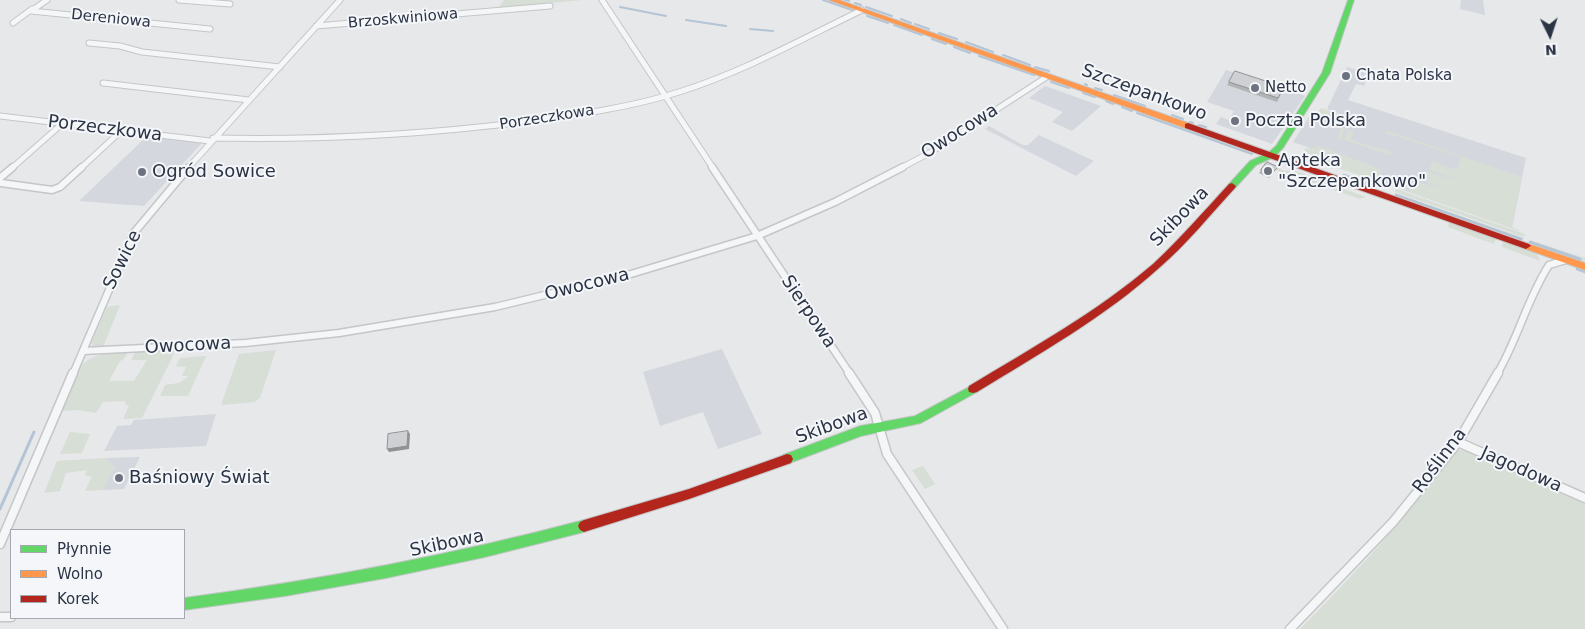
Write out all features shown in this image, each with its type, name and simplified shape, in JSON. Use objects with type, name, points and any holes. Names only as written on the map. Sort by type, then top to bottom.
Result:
[{"type":"street","name":"Dereniowa","points":[[47,0],[32,9],[32,11],[210,29]]},
{"type":"street","points":[[179,0],[230,4]]},
{"type":"street","name":"Sowice","points":[[0,544],[133,234],[212,139],[340,0]]},
{"type":"street","name":"Sierpowa","points":[[602,0],[875,413],[880,426],[879,434],[887,454],[1003,629]]},
{"type":"street","name":"Szczepankowo","points":[[832,0],[1585,267]]},
{"type":"street","name":"Skibowa","points":[[185,604],[349,581],[520,544],[656,506],[745,476],[860,430],[908,423],[929,415],[1030,355],[1108,304],[1176,246],[1253,162],[1271,155],[1279,148],[1325,76],[1339,40],[1351,0]]},
{"type":"street","name":"Brzoskwiniowa","points":[[316,26],[550,6]]},
{"type":"street","points":[[13,23],[32,9]]},
{"type":"street","name":"Porzeczkowa","points":[[0,116],[121,131],[212,139],[360,136],[462,129],[574,114],[664,96],[749,64],[862,10]]},
{"type":"street","points":[[89,43],[120,46],[142,52],[280,67]]},
{"type":"street","name":"Owocowa","points":[[83,351],[245,343],[412,322],[495,307],[597,284],[757,236],[835,202],[931,152],[1048,76]]},
{"type":"street","points":[[103,83],[249,100]]},
{"type":"street","points":[[0,179],[63,124]]},
{"type":"street","points":[[0,179],[52,190],[60,187],[121,131]]},
{"type":"street","points":[[1543,252],[1549,265],[1566,260]]},
{"type":"street","name":"Roślinna","points":[[1290,629],[1393,522],[1458,442],[1512,349],[1540,279],[1549,265]]},
{"type":"street","name":"Jagodowa","points":[[1458,442],[1585,498]]},
{"type":"shaded area","points":[[504,0],[582,0],[498,8]]},
{"type":"shaded area","points":[[1461,0],[1483,0],[1485,15],[1460,9]]},
{"type":"shaded area","points":[[1347,67],[1369,74],[1364,86],[1356,84],[1348,100],[1526,158],[1512,228],[1314,158],[1316,150],[1293,142],[1313,111],[1350,123],[1351,118],[1327,109]]},
{"type":"shaded area","points":[[1226,70],[1305,96],[1272,144],[1216,124],[1221,117],[1229,120],[1234,111],[1207,102]]},
{"type":"shaded area","points":[[1045,86],[1101,106],[1072,131],[1052,122],[1063,112],[1029,98]]},
{"type":"shaded area","points":[[1321,108],[1351,118],[1352,121],[1341,125],[1342,122],[1317,113]]},
{"type":"shaded area","points":[[1335,125],[1354,132],[1351,139],[1392,152],[1391,156],[1342,139],[1346,137],[1348,131],[1344,130],[1341,139],[1337,138],[1341,129],[1331,126]]},
{"type":"shaded area","points":[[989,126],[1023,145],[1028,145],[1039,135],[1094,161],[1076,176],[985,129]]},
{"type":"shaded area","points":[[1386,130],[1522,177],[1512,227],[1525,233],[1397,188],[1393,185],[1395,178],[1405,180],[1401,188],[1409,191],[1414,181],[1441,188],[1422,180],[1423,176],[1436,180],[1424,175],[1425,171],[1467,183],[1429,170],[1432,161],[1457,170],[1461,157],[1385,133]]},
{"type":"shaded area","name":"Ogród Sowice","points":[[146,137],[202,143],[144,206],[79,201]]},
{"type":"shaded area","points":[[1319,146],[1378,168],[1381,170],[1376,181],[1312,159],[1304,149]]},
{"type":"shaded area","points":[[1266,163],[1285,171],[1294,170],[1366,197],[1360,199],[1276,170],[1264,165]]},
{"type":"shaded area","points":[[1396,189],[1525,234],[1524,237],[1395,192]]},
{"type":"shaded area","points":[[1395,193],[1524,238],[1523,241],[1396,198]]},
{"type":"shaded area","points":[[1449,222],[1496,238],[1494,244],[1448,227]]},
{"type":"shaded area","points":[[1530,240],[1585,258],[1585,260],[1581,262],[1529,243]]},
{"type":"shaded area","points":[[1503,241],[1537,254],[1540,261],[1502,247]]},
{"type":"shaded area","points":[[120,305],[103,347],[95,347],[91,344],[107,307]]},
{"type":"shaded area","points":[[722,349],[762,434],[718,449],[703,412],[660,426],[643,372]]},
{"type":"shaded area","points":[[276,350],[260,398],[255,402],[221,405],[239,354]]},
{"type":"shaded area","points":[[174,351],[172,358],[142,418],[123,419],[129,406],[125,404],[126,401],[103,402],[96,413],[79,410],[62,411],[77,373],[82,365],[89,360],[111,353],[128,352],[123,360],[120,361],[109,381],[134,381],[147,360],[131,360],[135,352]]},
{"type":"shaded area","points":[[206,356],[188,396],[160,396],[165,385],[179,383],[189,376],[182,376],[186,367],[176,366],[180,358]]},
{"type":"shaded area","points":[[216,414],[206,446],[104,451],[117,426],[131,425],[134,420]]},
{"type":"shaded area","points":[[70,432],[90,434],[82,453],[60,454]]},
{"type":"shaded area","points":[[1457,450],[1471,451],[1585,501],[1585,629],[1300,629],[1382,542]]},
{"type":"shaded area","name":"Baśniowy Świat","points":[[140,457],[124,489],[103,490],[114,467],[106,458]]},
{"type":"shaded area","points":[[106,458],[114,467],[103,490],[85,491],[92,476],[85,476],[87,470],[66,473],[60,491],[44,493],[57,461]]},
{"type":"shaded area","points":[[923,466],[935,484],[925,489],[912,470]]},
{"type":"building","name":"Netto","points":[[1235,71],[1284,87],[1278,98],[1229,82]]},
{"type":"building","points":[[1267,162],[1278,167],[1271,174],[1261,170]]},
{"type":"building","points":[[408,431],[407,446],[387,449],[388,434]]},
{"type":"waterway","points":[[823,0],[852,10]]},
{"type":"waterway","points":[[845,0],[849,1]]},
{"type":"waterway","points":[[855,3],[861,5]]},
{"type":"waterway","points":[[620,7],[666,16]]},
{"type":"waterway","points":[[866,7],[892,16]]},
{"type":"waterway","points":[[867,16],[888,23]]},
{"type":"waterway","points":[[901,19],[911,23]]},
{"type":"waterway","points":[[686,20],[726,26]]},
{"type":"waterway","points":[[915,24],[929,29]]},
{"type":"waterway","points":[[894,25],[922,35]]},
{"type":"waterway","points":[[750,29],[773,31]]},
{"type":"waterway","points":[[939,33],[957,39]]},
{"type":"waterway","points":[[932,39],[946,44]]},
{"type":"waterway","points":[[966,42],[993,52]]},
{"type":"waterway","points":[[954,47],[970,53]]},
{"type":"waterway","points":[[1003,55],[1030,65]]},
{"type":"waterway","points":[[979,56],[1034,75]]},
{"type":"waterway","points":[[1035,67],[1049,71]]},
{"type":"waterway","points":[[1051,82],[1069,88]]},
{"type":"waterway","points":[[1095,88],[1102,90]]},
{"type":"waterway","points":[[1083,93],[1095,97]]},
{"type":"waterway","points":[[1114,95],[1145,106]]},
{"type":"waterway","points":[[1106,101],[1113,104]]},
{"type":"waterway","points":[[1122,107],[1132,111]]},
{"type":"waterway","points":[[1137,113],[1252,154]]},
{"type":"waterway","points":[[1172,115],[1183,119]]},
{"type":"waterway","points":[[1199,125],[1206,127]]},
{"type":"waterway","points":[[1344,175],[1372,186]]},
{"type":"waterway","points":[[1396,195],[1521,239]]},
{"type":"waterway","points":[[1530,242],[1580,259]]},
{"type":"waterway","points":[[1577,269],[1585,272]]},
{"type":"waterway","points":[[0,509],[34,432]]},
{"type":"traffic: fast","points":[[1232,186],[1253,163],[1271,155],[1279,148],[1326,73],[1351,0]]},
{"type":"traffic: fast","points":[[787,459],[860,431],[917,420],[973,389]]},
{"type":"traffic: fast","points":[[185,604],[285,590],[386,572],[485,551],[584,526]]},
{"type":"traffic: slow","points":[[832,0],[1188,126]]},
{"type":"traffic: slow","points":[[1526,246],[1585,267]]},
{"type":"traffic: jam","points":[[1188,126],[1526,246]]},
{"type":"traffic: jam","points":[[973,389],[1067,331],[1135,283],[1176,247],[1232,186]]},
{"type":"traffic: jam","points":[[584,526],[689,494],[787,459]]},
{"type":"place","name":"Chata Polska","points":[[1346,76]]},
{"type":"place","name":"Netto","points":[[1255,88]]},
{"type":"place","name":"Poczta Polska","points":[[1235,121]]},
{"type":"place","name":"Apteka \"Szczepankowo\"","points":[[1268,171]]},
{"type":"place","name":"Ogród Sowice","points":[[142,172]]},
{"type":"place","name":"Baśniowy Świat","points":[[119,478]]}]
